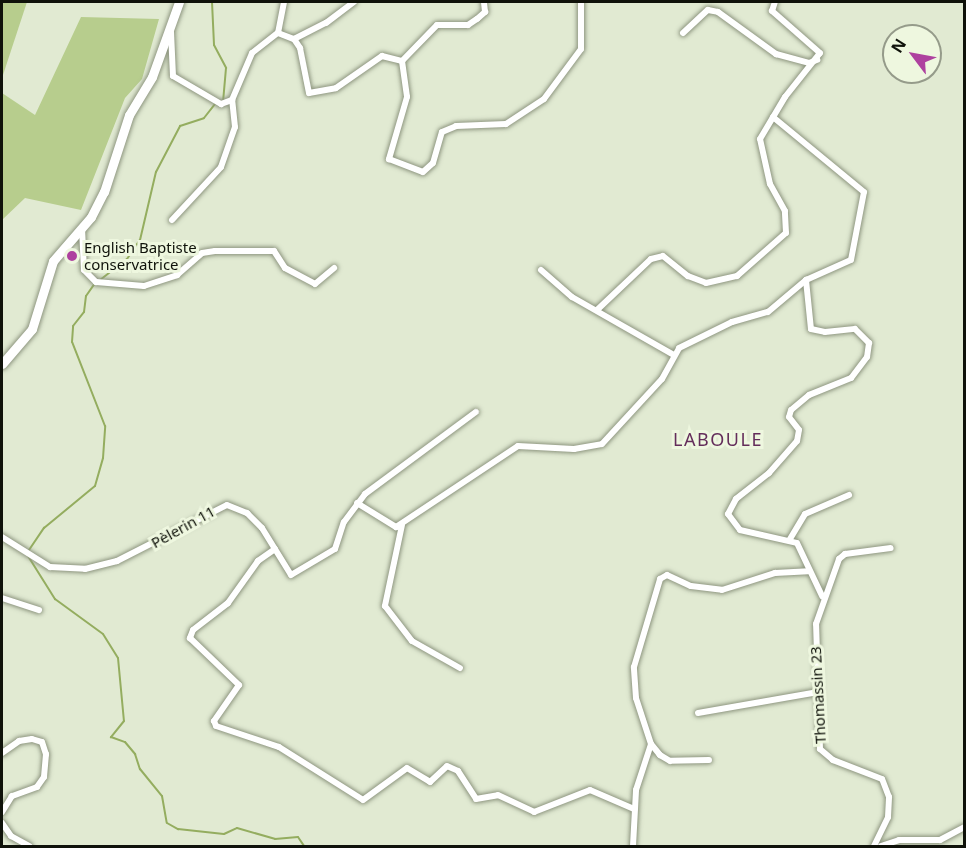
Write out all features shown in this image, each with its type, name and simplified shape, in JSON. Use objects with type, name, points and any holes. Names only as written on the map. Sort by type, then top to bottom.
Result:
[{"type":"main road","points":[[2,364],[32,329],[53,261],[82,226],[104,192],[129,115],[152,77],[171,32],[179,2]]},
{"type":"street","points":[[172,220],[221,167],[235,128],[232,100],[252,53],[278,33],[284,2]]},
{"type":"street","points":[[294,39],[326,23],[354,2]]},
{"type":"street","points":[[402,61],[437,25],[468,25],[477,19],[485,12],[484,2]]},
{"type":"street","points":[[402,61],[408,85],[389,153],[392,163],[427,171],[442,132],[477,125],[506,124],[544,99],[581,49],[581,2]]},
{"type":"street","points":[[597,310],[651,259],[663,256],[688,276],[706,283],[737,276],[773,247],[787,225],[759,152],[760,139],[773,117],[819,60],[818,47],[772,11],[775,2]]},
{"type":"street","points":[[683,33],[708,10],[718,12],[776,54],[809,63],[819,60]]},
{"type":"street","points":[[171,32],[173,76],[221,104],[232,100]]},
{"type":"street","points":[[278,33],[294,39],[300,48],[309,93],[336,88],[382,56],[402,61]]},
{"type":"street","points":[[476,412],[357,503],[389,527],[402,525],[518,446],[574,449],[602,444],[662,379],[672,354],[732,322],[768,312],[806,280],[851,260],[864,192],[773,117]]},
{"type":"street","points":[[82,226],[84,270],[96,282],[144,286],[177,275],[202,253],[215,250],[274,251],[285,268],[315,284],[334,268]]},
{"type":"street","points":[[541,270],[597,310],[672,354]]},
{"type":"street","points":[[806,280],[811,329],[855,329],[866,337],[869,349],[851,378],[795,405],[789,415],[799,430],[797,441],[769,473],[730,506],[728,520],[733,526],[790,539],[801,549],[808,571],[822,596]]},
{"type":"street","points":[[790,539],[805,514],[849,495]]},
{"type":"street","name":"Pèlerin 11","points":[[2,537],[34,557],[65,569],[117,561],[227,505],[247,513],[275,549],[291,575],[335,549],[357,503]]},
{"type":"street","points":[[402,525],[385,606],[412,641],[460,668]]},
{"type":"street","name":"Thomassin 23","points":[[874,846],[888,816],[889,797],[882,779],[833,760],[820,749],[816,624],[822,596],[845,554],[891,548]]},
{"type":"street","points":[[275,549],[258,561],[228,603],[193,630],[190,638],[239,685],[214,721],[216,726],[279,747],[363,800],[407,768],[430,782],[447,766],[459,771],[476,800],[498,795],[534,812],[590,790],[634,809]]},
{"type":"street","points":[[633,846],[634,809],[651,744],[633,677],[650,611],[664,575],[691,586],[722,590],[775,573],[808,571]]},
{"type":"street","points":[[2,598],[39,610]]},
{"type":"street","points":[[698,713],[818,692]]},
{"type":"street","points":[[2,753],[19,741],[32,739],[42,742],[46,754],[44,777],[37,787],[12,796],[2,812]]},
{"type":"street","points":[[651,744],[670,761],[710,760]]},
{"type":"street","points":[[2,823],[11,836],[29,846]]},
{"type":"street","points":[[881,846],[899,840],[940,840],[964,827]]},
{"type":"green space","points":[[2,2],[27,2],[2,78]]},
{"type":"green space","points":[[81,17],[159,19],[142,79],[125,98],[81,210],[25,198],[2,220],[2,93],[35,115]]},
{"type":"waterway","points":[[212,2],[214,45],[226,68],[223,100]]},
{"type":"waterway","points":[[964,52],[964,71]]},
{"type":"waterway","points":[[100,280],[127,259],[140,240],[156,172],[180,126],[204,118],[215,104]]},
{"type":"waterway","points":[[29,550],[44,528],[95,486],[103,458],[105,426],[72,342],[73,326],[84,312],[86,296],[95,283]]},
{"type":"waterway","points":[[28,556],[55,599],[103,634],[118,658],[124,721],[111,737],[125,742],[135,754],[140,769],[162,796],[167,823],[178,829],[224,834],[237,828],[275,839],[298,837],[304,846],[334,846]]},
{"type":"place","name":"English Baptiste conservatrice","points":[[72,256]]},
{"type":"district","name":"LABOULE","points":[[718,439]]}]
